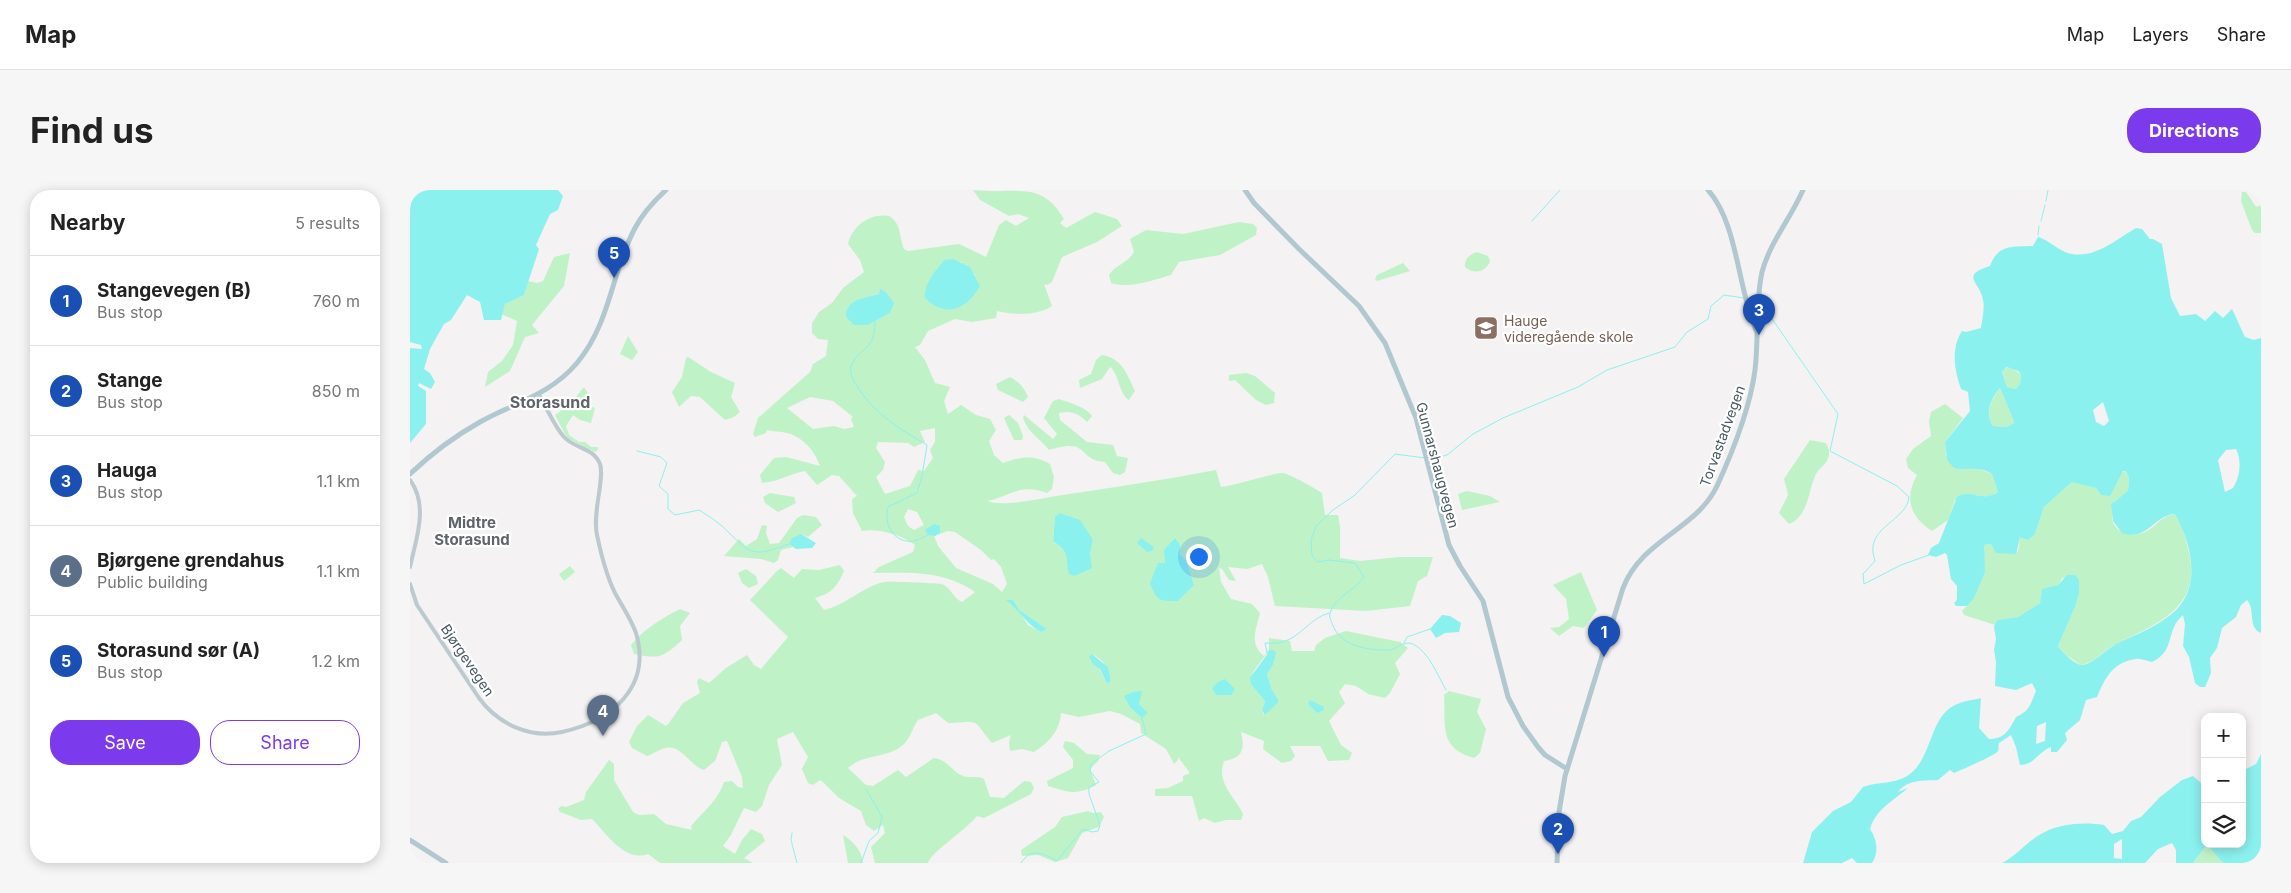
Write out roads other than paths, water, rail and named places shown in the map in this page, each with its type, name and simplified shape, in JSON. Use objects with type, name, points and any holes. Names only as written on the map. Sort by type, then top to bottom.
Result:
[{"type":"main road","points":[[410,474],[470,428],[539,395],[569,372],[594,338],[607,309],[632,233],[644,214],[666,190]]},
{"type":"main road","name":"Gunnarshaugvegen","points":[[1245,190],[1263,213],[1360,306],[1384,343],[1416,418],[1449,545],[1483,601],[1499,666],[1511,702],[1523,726],[1538,747],[1545,755],[1567,768]]},
{"type":"main road","points":[[1708,190],[1716,200],[1726,224],[1757,333]]},
{"type":"main road","name":"Torvastadvegen","points":[[1556,863],[1560,801],[1567,768],[1627,579],[1652,548],[1700,512],[1710,499],[1720,479],[1751,389],[1760,286],[1765,262],[1803,190]]},
{"type":"main road","points":[[410,840],[446,863]]},
{"type":"street","name":"Bjørgevegen","points":[[410,584],[420,610],[479,698],[491,712],[505,722],[534,733],[561,732],[584,724],[614,708],[629,694],[636,679],[639,653],[636,634],[609,579],[597,536],[595,515],[601,467],[592,453],[565,438],[539,395]]},
{"type":"street","points":[[410,480],[417,493],[420,507],[410,567]]},
{"type":"water","points":[[410,190],[558,190],[563,196],[558,210],[550,214],[536,245],[539,249],[524,295],[505,304],[501,320],[484,320],[480,302],[467,295],[451,320],[444,324],[430,349],[424,369],[430,373],[435,382],[431,389],[419,383],[418,386],[426,391],[426,424],[410,443],[410,348],[422,349],[421,345],[410,342]]},
{"type":"water","points":[[2136,228],[2142,229],[2150,239],[2162,244],[2171,298],[2180,316],[2196,314],[2205,321],[2215,311],[2223,318],[2232,309],[2245,337],[2254,340],[2261,338],[2261,633],[2254,627],[2250,604],[2247,600],[2241,605],[2236,617],[2222,628],[2217,648],[2210,658],[2211,673],[2205,687],[2200,687],[2195,683],[2189,657],[2183,646],[2185,624],[2183,615],[2174,627],[2168,646],[2159,657],[2152,662],[2142,659],[2128,661],[2111,672],[2103,683],[2097,697],[2086,700],[2080,720],[2065,733],[2067,740],[2057,752],[2051,752],[2051,747],[2029,763],[2020,765],[2011,735],[1999,743],[1996,753],[1985,759],[1954,773],[1950,770],[1938,780],[1911,783],[1902,788],[1898,792],[1908,788],[1876,816],[1870,829],[1876,842],[1876,855],[1872,863],[1857,863],[1852,858],[1842,863],[1803,863],[1812,832],[1833,811],[1851,802],[1863,787],[1899,780],[1910,774],[1923,757],[1940,719],[1955,705],[1981,698],[1979,728],[1989,739],[2003,735],[2009,730],[2016,717],[2027,710],[2036,691],[2032,683],[2016,690],[1995,686],[1996,662],[1994,650],[1996,639],[1994,627],[1997,620],[2018,617],[2040,603],[2042,589],[2058,585],[2067,575],[2075,575],[2079,580],[2079,593],[2058,646],[2072,660],[2082,665],[2090,662],[2118,643],[2162,621],[2175,611],[2183,601],[2189,589],[2191,564],[2186,537],[2175,514],[2168,515],[2138,534],[2131,535],[2122,533],[2113,521],[2111,504],[2128,491],[2129,478],[2126,471],[2123,471],[2110,496],[2101,495],[2096,488],[2072,482],[2044,507],[2035,534],[2028,540],[2020,537],[2016,554],[1996,553],[1991,544],[1984,545],[1985,572],[1974,598],[1967,606],[1956,606],[1954,603],[1957,600],[1957,586],[1951,579],[1947,555],[1945,553],[1936,557],[1928,555],[1931,548],[1939,543],[1957,497],[1967,494],[1988,496],[1998,492],[1992,474],[1978,469],[1954,468],[1947,460],[1945,442],[1970,411],[1968,392],[1961,389],[1957,374],[1955,352],[1962,331],[1966,332],[1981,328],[1984,303],[1973,276],[1975,273],[1990,266],[1993,259],[2002,250],[2012,247],[2033,246],[2038,237],[2065,252],[2085,254],[2111,244]],"holes":[[[2007,367],[2021,374],[2020,384],[2016,389],[2007,387],[2002,371]],[[2000,388],[2013,419],[2014,423],[2007,427],[1993,426],[1990,421],[1991,401]],[[2103,402],[2109,421],[2104,426],[2096,422],[2093,410]],[[2236,449],[2240,464],[2239,474],[2233,488],[2225,492],[2218,460],[2226,450]],[[2046,722],[2045,741],[2036,744],[2037,726]]]},
{"type":"water","points":[[953,259],[970,267],[980,286],[969,301],[963,305],[949,309],[941,308],[925,298],[926,287],[944,260]]},
{"type":"water","points":[[880,289],[886,292],[894,303],[890,313],[868,325],[854,325],[846,317],[849,306],[863,298],[879,294]]},
{"type":"water","points":[[1060,513],[1080,520],[1093,540],[1090,555],[1092,568],[1074,576],[1069,574],[1063,549],[1053,541],[1055,517]]},
{"type":"water","points":[[934,524],[940,526],[940,533],[935,536],[928,535],[925,530]]},
{"type":"water","points":[[801,534],[816,543],[812,548],[796,549],[789,544],[792,538]]},
{"type":"water","points":[[1141,538],[1154,547],[1152,551],[1147,552],[1137,543]]},
{"type":"water","points":[[1175,538],[1180,545],[1180,555],[1186,560],[1194,585],[1178,601],[1166,601],[1157,597],[1150,583],[1158,563],[1165,563],[1164,550]]},
{"type":"water","points":[[1006,600],[1013,600],[1019,610],[1047,629],[1041,632],[1036,629]]},
{"type":"water","points":[[1442,615],[1450,616],[1461,623],[1459,632],[1445,633],[1436,638],[1430,629]]},
{"type":"water","points":[[1271,649],[1276,652],[1273,665],[1267,674],[1272,690],[1279,701],[1265,715],[1262,710],[1265,701],[1251,684],[1250,678]]},
{"type":"water","points":[[1092,654],[1108,667],[1111,681],[1107,684],[1100,669],[1093,664],[1089,657]]},
{"type":"water","points":[[1225,679],[1235,689],[1231,695],[1216,695],[1212,688],[1218,682]]},
{"type":"water","points":[[1142,691],[1139,704],[1148,713],[1142,718],[1130,707],[1124,696]]},
{"type":"water","points":[[1310,700],[1324,707],[1324,710],[1317,713],[1308,704]]},
{"type":"water","points":[[2261,754],[2261,863],[2223,863],[2210,848],[2246,848],[2246,769],[2256,764]]},
{"type":"water","points":[[2193,776],[2201,783],[2201,848],[2204,848],[2193,863],[2176,863],[2176,850],[2172,843],[2158,849],[2145,863],[2002,863],[2037,836],[2057,827],[2089,824],[2104,825],[2112,834],[2123,831],[2131,821],[2141,817],[2160,797],[2182,780]],"holes":[[[2122,839],[2122,859],[2114,858],[2114,844]]]},
{"type":"waterway","points":[[1532,221],[1560,190]]},
{"type":"waterway","points":[[2046,201],[2048,190]]},
{"type":"waterway","points":[[2041,221],[2045,205]]},
{"type":"waterway","points":[[2038,235],[2039,226]]},
{"type":"waterway","points":[[1429,459],[1447,455],[1473,434],[1503,418],[1578,387],[1607,370],[1675,347],[1687,332],[1708,319],[1711,306],[1724,295],[1744,298]]},
{"type":"waterway","points":[[1749,302],[1756,310]]},
{"type":"waterway","points":[[1760,312],[1768,313],[1838,414],[1830,451],[1897,486],[1909,497],[1903,511],[1875,539],[1873,548],[1875,561],[1863,574],[1864,584],[1901,565],[1929,555]]},
{"type":"waterway","points":[[875,322],[873,338],[852,364],[851,373],[853,379],[871,405],[897,427],[927,445],[917,493],[888,507],[887,520],[892,532],[901,539],[914,541],[928,535]]},
{"type":"waterway","points":[[637,451],[661,457],[667,463],[659,486],[668,494],[668,509],[675,515],[699,510],[751,551],[776,549],[789,544]]},
{"type":"waterway","points":[[1425,458],[1395,454],[1355,495],[1333,510],[1316,526],[1311,540],[1312,556],[1318,562],[1328,560],[1355,563],[1364,577],[1340,598],[1332,608],[1330,619],[1338,634],[1350,643],[1365,648],[1388,650],[1406,643],[1413,644],[1428,658],[1446,690]]},
{"type":"waterway","points":[[1267,653],[1265,643],[1278,643],[1288,640],[1316,619],[1329,613]]},
{"type":"waterway","points":[[1404,643],[1407,637],[1430,629]]},
{"type":"waterway","points":[[1021,863],[1025,858],[1034,853],[1043,854],[1057,861],[1083,829],[1092,832],[1098,831],[1100,825],[1089,794],[1089,787],[1099,782],[1090,771],[1091,764],[1109,751],[1146,734],[1142,718]]},
{"type":"waterway","points":[[861,863],[869,841],[878,833],[882,817],[866,789]]},
{"type":"waterway","points":[[792,833],[791,840],[797,863]]},
{"type":"place","name":"Storasund sør (A)","points":[[614,278]]},
{"type":"place","name":"Hauge videregående skole","points":[[1486,328]]},
{"type":"place","name":"Hauga","points":[[1759,335]]},
{"type":"place","name":"Stangevegen (B)","points":[[1604,657]]},
{"type":"place","name":"Bjørgene grendahus","points":[[603,736]]},
{"type":"place","name":"Stange","points":[[1558,854]]},
{"type":"district","name":"Storasund","points":[[550,402]]},
{"type":"district","name":"Midtre Storasund","points":[[472,530]]}]
